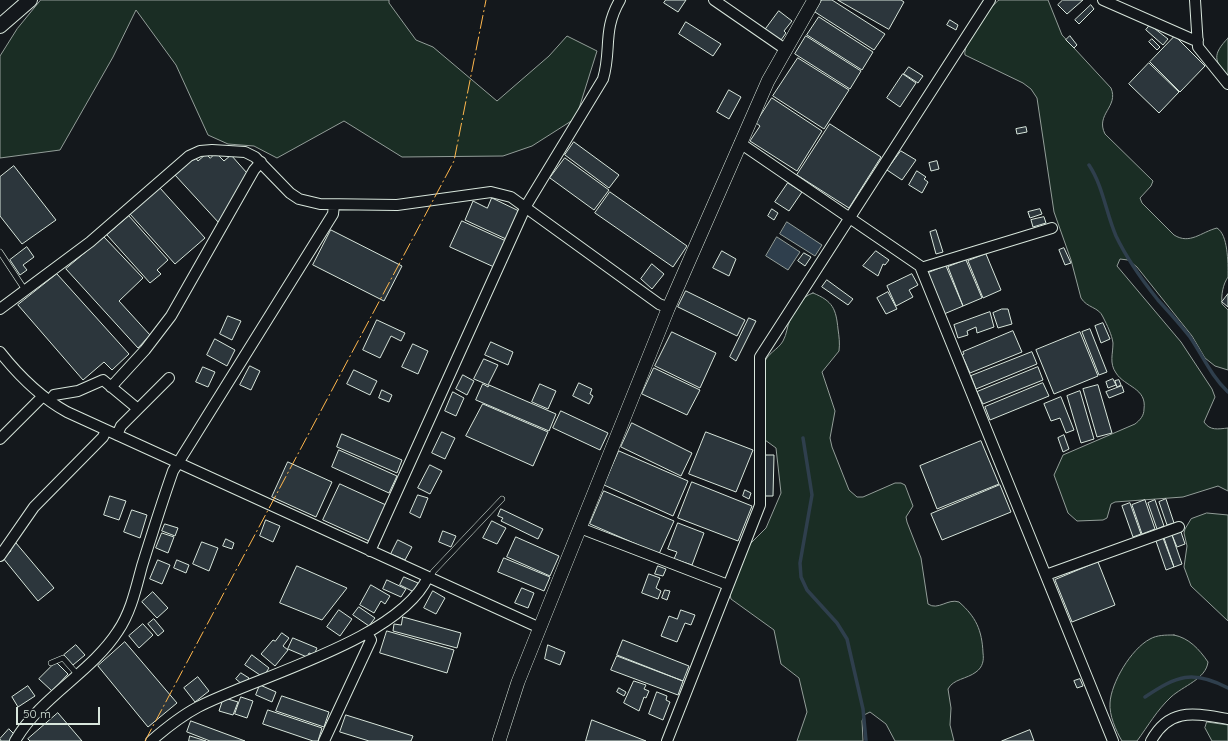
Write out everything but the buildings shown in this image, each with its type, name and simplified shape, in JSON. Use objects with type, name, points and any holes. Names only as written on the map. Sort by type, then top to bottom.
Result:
[{"type":"main road","points":[[0,26],[30,0]]},
{"type":"street","points":[[370,551],[526,206],[603,79],[607,60],[608,29],[611,18],[620,0]]},
{"type":"street","points":[[714,0],[785,49]]},
{"type":"street","points":[[499,741],[514,693],[668,308],[768,81],[814,0]]},
{"type":"street","points":[[667,741],[760,505],[760,357],[990,0]]},
{"type":"street","points":[[1103,0],[1194,40],[1198,40]]},
{"type":"street","points":[[1195,0],[1198,47],[1228,84]]},
{"type":"street","points":[[740,143],[850,217],[921,268],[1113,741]]},
{"type":"street","points":[[0,309],[95,238],[189,156],[200,152],[234,151],[245,152],[261,162],[281,186],[299,199],[309,203],[397,206],[491,192],[511,197],[526,206],[659,304],[668,308]]},
{"type":"street","points":[[111,387],[145,350],[171,316],[254,170],[261,162]]},
{"type":"street","points":[[15,741],[30,720],[111,641],[124,620],[158,515],[178,462],[333,214],[334,205]]},
{"type":"street","points":[[921,268],[1052,228]]},
{"type":"street","points":[[0,352],[13,368],[46,399],[67,412],[540,628]]},
{"type":"street","points":[[118,435],[121,426],[169,378]]},
{"type":"street","points":[[0,439],[46,399],[54,395],[78,391],[103,380],[138,409]]},
{"type":"street","points":[[0,556],[34,507],[103,437],[106,430]]},
{"type":"street","points":[[1046,575],[1179,527]]},
{"type":"street","points":[[580,528],[728,585]]},
{"type":"street","points":[[151,741],[175,721],[198,707],[264,680],[367,633],[388,619],[412,599],[429,578]]},
{"type":"street","points":[[324,741],[371,640],[367,633]]},
{"type":"street","points":[[1151,741],[1165,724],[1179,716],[1194,714],[1228,720]]},
{"type":"lane","points":[[0,252],[25,290]]},
{"type":"lane","points":[[429,578],[502,499]]},
{"type":"lane","points":[[51,663],[63,658],[77,674]]},
{"type":"green space","points":[[41,0],[389,0],[389,3],[416,40],[433,47],[497,101],[549,56],[567,36],[597,51],[576,118],[532,146],[503,156],[402,157],[344,121],[277,158],[254,146],[228,144],[208,135],[176,65],[136,10],[113,57],[60,150],[0,158],[0,56],[17,29]]},
{"type":"green space","points":[[999,0],[1048,0],[1062,35],[1111,88],[1113,95],[1112,100],[1103,121],[1103,127],[1105,134],[1153,181],[1151,186],[1140,198],[1142,203],[1174,235],[1180,238],[1185,239],[1196,237],[1217,228],[1221,231],[1227,249],[1228,264],[1228,277],[1222,293],[1222,304],[1228,310],[1228,370],[1215,366],[1205,358],[1192,336],[1137,267],[1128,260],[1120,259],[1117,266],[1181,342],[1212,389],[1215,397],[1204,422],[1212,428],[1228,428],[1228,491],[1218,486],[1183,497],[1115,502],[1111,504],[1107,518],[1103,520],[1077,521],[1068,513],[1054,475],[1063,455],[1135,424],[1142,416],[1144,411],[1144,402],[1139,392],[1120,378],[1116,373],[1112,362],[1113,343],[1109,330],[1099,311],[1086,304],[1081,298],[1071,260],[1054,212],[1037,98],[1031,89],[1023,83],[965,55],[965,50],[968,43],[983,17]]},
{"type":"green space","points":[[1228,38],[1228,78],[1220,67],[1217,53]]},
{"type":"green space","points":[[813,293],[825,299],[832,306],[836,316],[839,351],[822,372],[835,411],[830,438],[832,447],[849,490],[857,497],[863,497],[895,483],[905,485],[913,506],[906,517],[921,558],[928,604],[936,606],[955,601],[959,602],[970,613],[977,624],[982,645],[982,666],[976,672],[953,683],[948,689],[951,708],[950,725],[954,741],[895,741],[886,724],[870,712],[864,715],[862,721],[863,741],[797,741],[807,712],[799,678],[781,664],[774,630],[731,599],[730,595],[749,545],[766,528],[781,493],[776,448],[765,440],[765,360],[783,341],[796,307],[805,297]]},
{"type":"green space","points":[[1207,513],[1228,515],[1228,621],[1191,586],[1184,567],[1187,546],[1184,533],[1185,529],[1191,519]]},
{"type":"green space","points":[[1174,635],[1189,641],[1201,653],[1208,662],[1206,668],[1199,678],[1176,693],[1166,702],[1137,741],[1122,741],[1113,723],[1110,708],[1111,695],[1118,677],[1129,658],[1143,644],[1155,637]]},
{"type":"green space","points":[[1207,722],[1228,725],[1228,741],[1212,741],[1205,728]]},
{"type":"water","points":[[787,222],[822,245],[815,256],[780,234]]},
{"type":"water","points":[[777,237],[800,252],[788,270],[766,256]]},
{"type":"waterway","points":[[1089,165],[1098,182],[1120,245],[1141,277],[1158,300],[1190,337],[1212,373],[1228,392]]},
{"type":"waterway","points":[[803,438],[812,495],[800,563],[801,577],[807,590],[837,623],[847,639],[863,709],[866,741]]},
{"type":"waterway","points":[[1145,697],[1166,684],[1176,680],[1194,677],[1204,678],[1228,688]]},
{"type":"power","points":[[145,741],[454,161],[486,0]]}]
